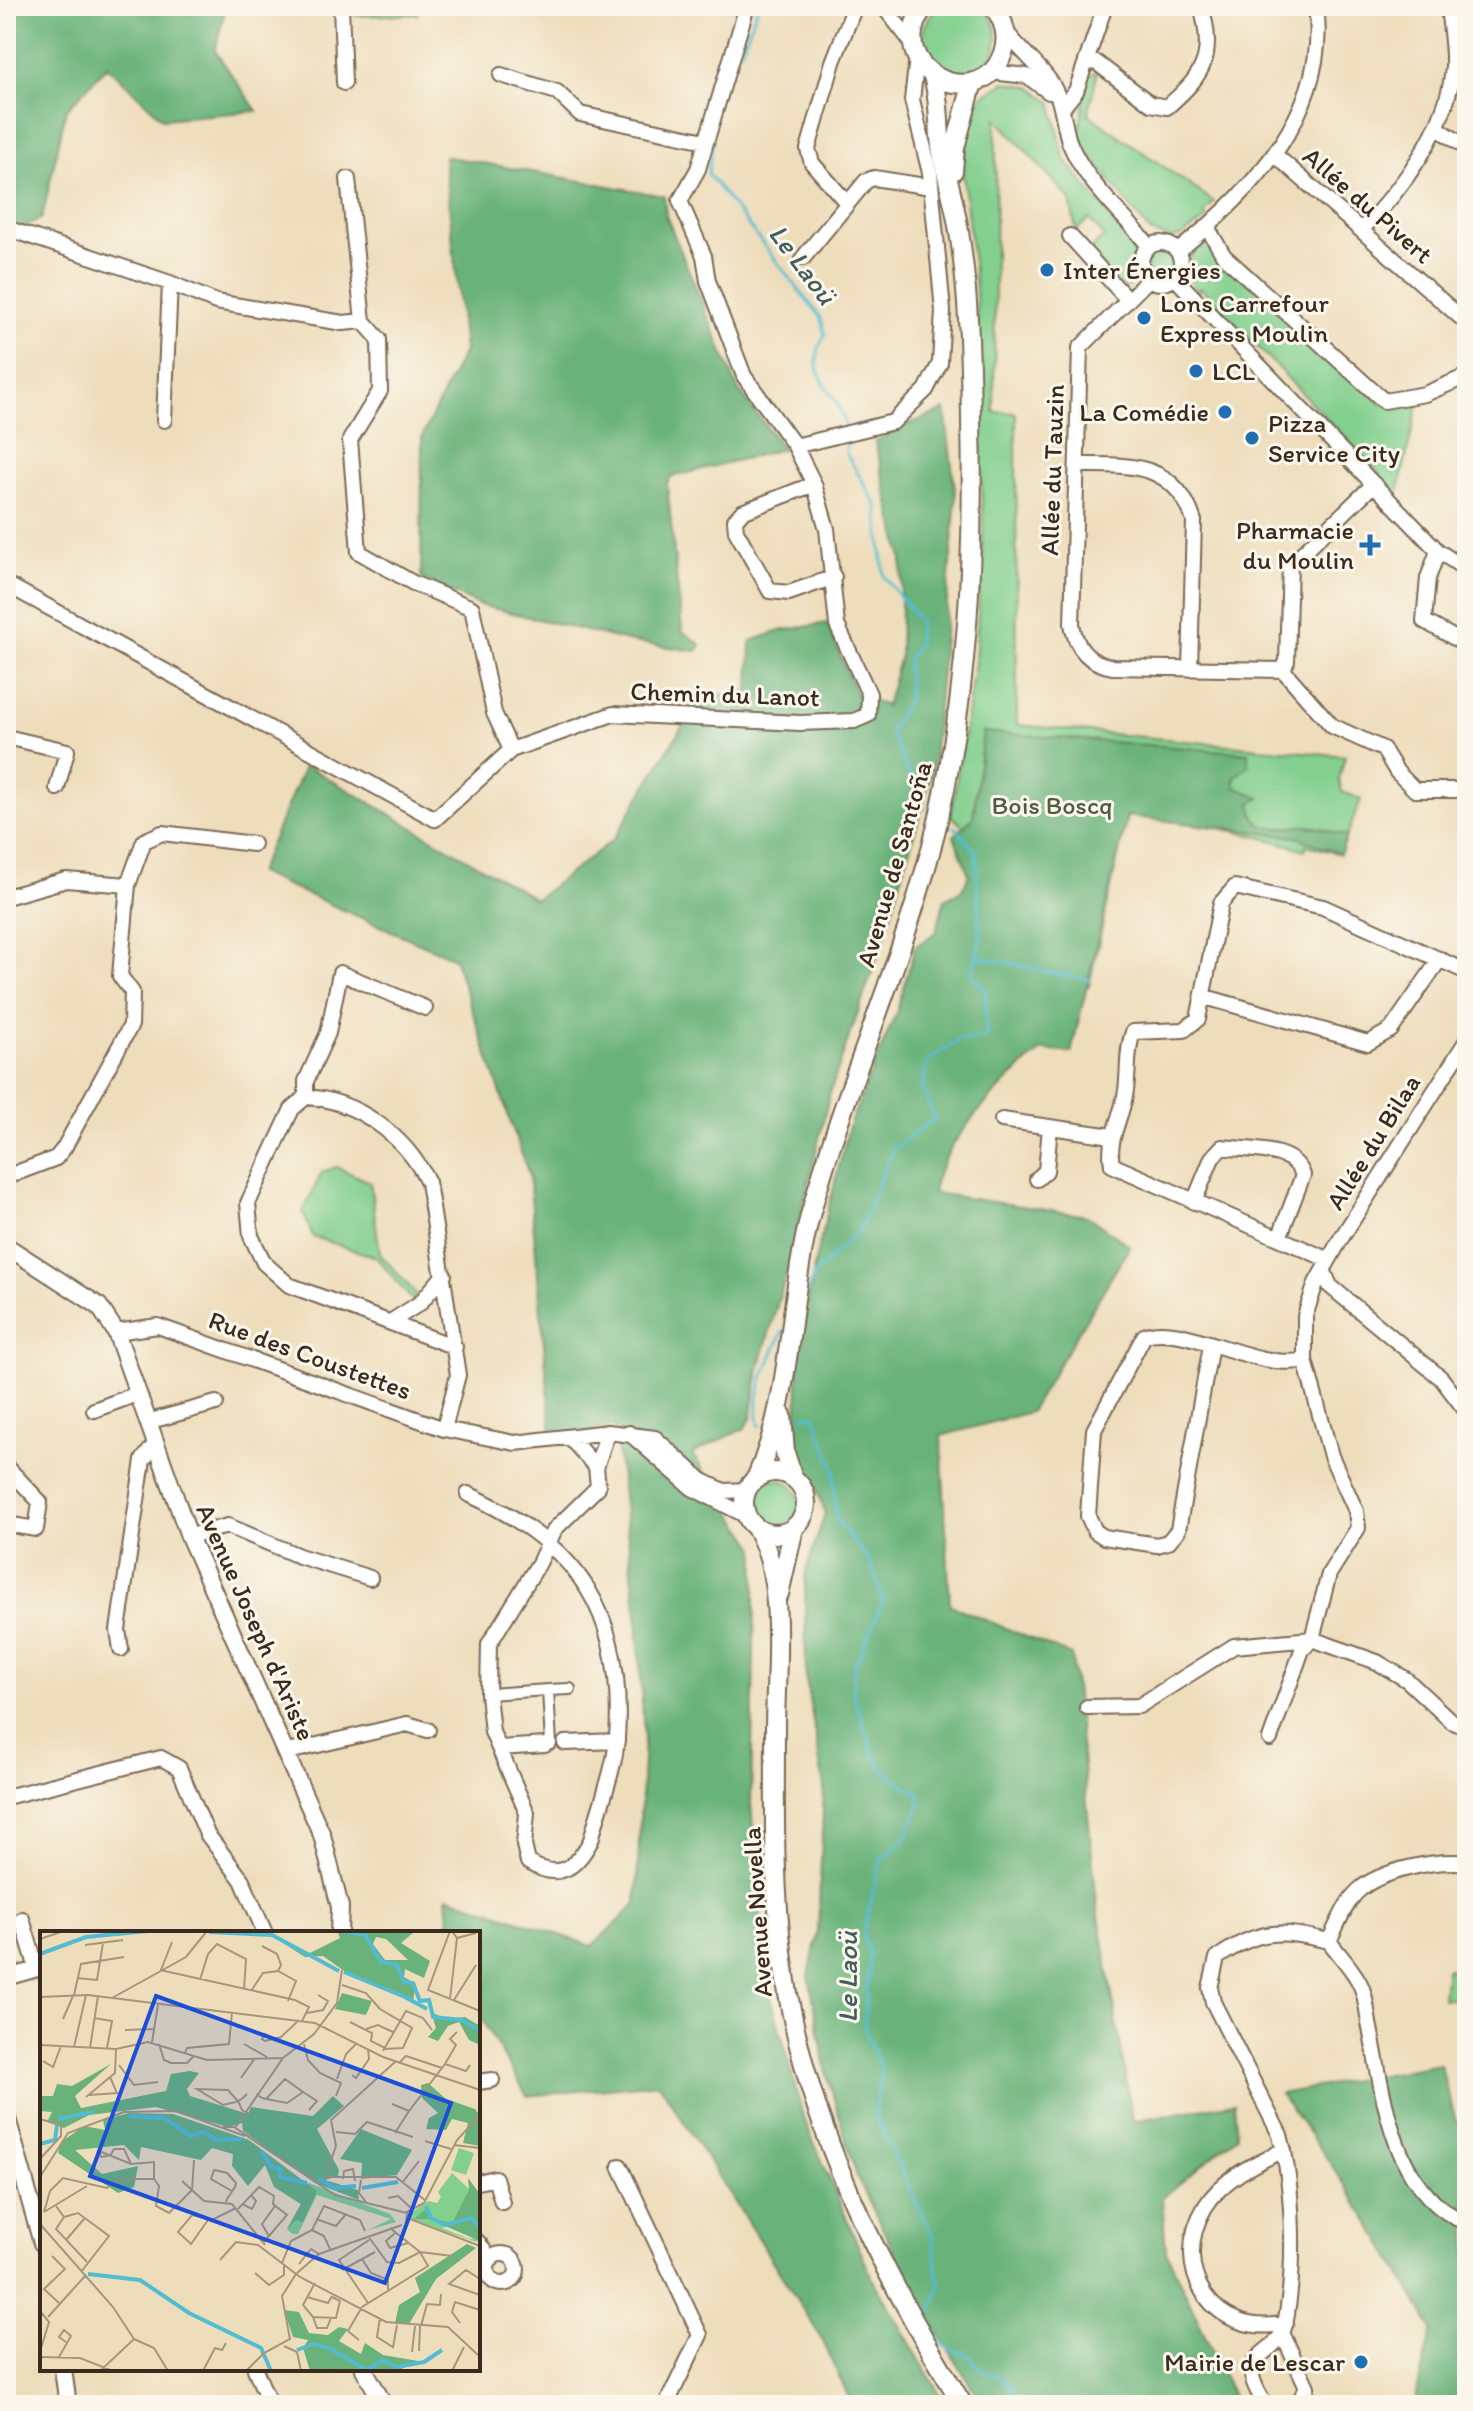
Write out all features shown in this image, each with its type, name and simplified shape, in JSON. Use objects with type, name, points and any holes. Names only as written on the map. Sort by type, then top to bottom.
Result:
[{"type":"main road","points":[[925,6],[913,29],[915,51],[933,76],[959,84],[973,82],[991,72],[1000,60],[1005,30],[993,6]]},
{"type":"main road","name":"Avenue de Santoña","points":[[752,1484],[768,1451],[781,1396],[795,1288],[811,1213],[910,918],[938,823],[952,753],[971,594],[972,490],[965,282],[941,146],[940,98],[933,76]]},
{"type":"main road","name":"Avenue de Santoña","points":[[951,190],[955,147],[973,82]]},
{"type":"main road","name":"Avenue de Santoña","points":[[781,1396],[785,1453],[793,1478]]},
{"type":"main road","points":[[775,1473],[793,1478],[800,1485],[806,1503],[801,1521],[794,1528],[775,1534],[752,1522],[752,1484],[775,1473]]},
{"type":"main road","name":"Avenue Novella","points":[[752,1522],[768,1546],[775,1616],[777,1887],[791,2012],[815,2100],[852,2205],[920,2334],[963,2405]]},
{"type":"main road","name":"Avenue Novella","points":[[775,1616],[787,1545],[794,1528]]},
{"type":"street","points":[[341,6],[344,83]]},
{"type":"street","name":"Chemin du Lanot","points":[[6,584],[435,819],[511,750],[613,714],[800,723],[854,721],[868,715],[869,694],[837,625],[827,529],[814,484],[795,446],[744,376],[708,281],[704,256],[682,212],[680,201],[698,169],[747,6]]},
{"type":"street","points":[[847,203],[812,163],[808,149],[830,70],[855,6]]},
{"type":"street","points":[[795,446],[893,422],[926,390],[940,363],[943,311],[931,187],[912,100],[915,51],[883,6]]},
{"type":"street","points":[[1063,107],[1076,91],[1105,6]]},
{"type":"street","points":[[1086,61],[1097,63],[1151,104],[1167,107],[1194,84],[1206,60],[1209,36],[1201,6]]},
{"type":"street","points":[[1178,251],[1207,227],[1289,137],[1310,86],[1320,45],[1316,6]]},
{"type":"street","points":[[1361,230],[1404,184],[1436,127],[1453,69],[1448,6]]},
{"type":"street","points":[[1005,30],[1022,53],[1052,83],[1063,107],[1070,143],[1084,168],[1149,246]]},
{"type":"street","points":[[991,72],[1027,76],[1042,84],[1063,107]]},
{"type":"street","points":[[501,75],[557,92],[580,114],[705,141]]},
{"type":"street","points":[[1436,127],[1467,148]]},
{"type":"street","name":"Allée du Pivert","points":[[1274,154],[1467,323]]},
{"type":"street","points":[[803,258],[866,181],[874,178],[931,187]]},
{"type":"street","points":[[348,179],[363,321],[379,339],[380,391],[350,440],[359,552],[413,583],[472,608],[494,713],[511,750]]},
{"type":"street","points":[[1207,227],[1224,256],[1384,401],[1425,394],[1467,376]]},
{"type":"street","points":[[6,228],[170,283],[216,302],[343,323],[363,321]]},
{"type":"street","points":[[1070,236],[1127,299]]},
{"type":"street","points":[[1167,243],[1178,251],[1182,262],[1175,278],[1165,283],[1149,279],[1141,263],[1149,246],[1167,243]]},
{"type":"street","points":[[1175,278],[1438,551],[1467,570]]},
{"type":"street","name":"Allée du Tauzin","points":[[1149,279],[1080,348],[1074,637],[1088,658],[1113,667],[1190,669]]},
{"type":"street","points":[[164,420],[170,283]]},
{"type":"street","points":[[1077,465],[1136,465],[1153,471],[1189,507],[1194,521],[1190,669],[1283,670],[1332,726],[1383,749],[1397,772],[1415,790],[1467,790]]},
{"type":"street","points":[[814,484],[742,512],[735,520],[736,531],[770,591],[789,593],[834,577]]},
{"type":"street","points":[[1283,670],[1287,661],[1290,565],[1374,484]]},
{"type":"street","points":[[1438,551],[1428,578],[1424,621],[1467,645]]},
{"type":"street","points":[[6,737],[67,751],[57,788]]},
{"type":"street","points":[[6,1177],[56,1158],[131,1025],[132,992],[120,976],[128,885],[144,841],[151,835],[162,833],[253,844]]},
{"type":"street","points":[[6,897],[66,880],[128,885]]},
{"type":"street","points":[[1467,972],[1323,907],[1235,887],[1221,903],[1205,997],[1198,1019],[1184,1030],[1133,1032],[1127,1050],[1126,1092],[1112,1136],[1112,1165],[1279,1238],[1327,1266],[1330,1286],[1441,1378],[1467,1412]]},
{"type":"street","points":[[1205,997],[1368,1043],[1391,1030],[1440,959]]},
{"type":"street","points":[[306,1097],[306,1081],[328,1033],[340,973],[425,1008]]},
{"type":"street","name":"Allée du Bilaa","points":[[1270,1739],[1302,1650],[1312,1639],[1329,1574],[1358,1528],[1356,1511],[1331,1456],[1305,1360],[1305,1316],[1316,1283],[1467,1040]]},
{"type":"street","points":[[444,1429],[458,1375],[455,1347],[444,1275],[428,1182],[417,1160],[397,1136],[374,1120],[322,1098],[306,1097],[292,1109],[248,1203],[251,1236],[264,1263],[289,1285],[455,1347]]},
{"type":"street","points":[[1002,1120],[1112,1136]]},
{"type":"street","points":[[1037,1179],[1046,1171],[1050,1127]]},
{"type":"street","points":[[1194,1202],[1212,1158],[1222,1147],[1288,1155],[1299,1162],[1303,1175],[1279,1238]]},
{"type":"street","points":[[6,1246],[99,1306],[116,1332]]},
{"type":"street","points":[[392,1321],[420,1303],[444,1275]]},
{"type":"street","name":"Rue des Coustettes","points":[[116,1332],[158,1326],[444,1429],[515,1443],[608,1432],[655,1438],[701,1480],[724,1491],[752,1484]]},
{"type":"street","name":"Avenue Joseph d'Ariste","points":[[116,1332],[189,1536],[288,1752],[322,1835],[340,1907],[339,1931]]},
{"type":"street","points":[[1211,1345],[1178,1530],[1168,1542],[1157,1545],[1104,1537],[1095,1531],[1088,1516],[1094,1430],[1138,1345],[1154,1332],[1211,1345],[1279,1364],[1305,1360]]},
{"type":"street","points":[[94,1410],[137,1394]]},
{"type":"street","points":[[147,1422],[216,1403]]},
{"type":"street","points":[[468,1494],[512,1514],[548,1544],[580,1576],[599,1606],[612,1643],[617,1741],[591,1840],[583,1855],[564,1871],[544,1872],[528,1862],[524,1845],[527,1813],[492,1732],[488,1694],[489,1644],[548,1544],[555,1529],[598,1487],[596,1467],[608,1432]]},
{"type":"street","points":[[629,1433],[692,1488],[752,1522]]},
{"type":"street","points":[[569,1437],[596,1467]]},
{"type":"street","points":[[121,1649],[118,1630],[142,1470],[147,1452],[154,1445]]},
{"type":"street","points":[[6,1466],[40,1502],[36,1529],[6,1524]]},
{"type":"street","points":[[189,1536],[228,1526],[299,1556],[370,1578]]},
{"type":"street","points":[[1087,1707],[1139,1706],[1234,1646],[1312,1639],[1377,1662],[1407,1680],[1451,1721],[1467,1728]]},
{"type":"street","points":[[488,1694],[570,1689]]},
{"type":"street","points":[[548,1690],[554,1744]]},
{"type":"street","points":[[288,1752],[407,1724],[428,1730]]},
{"type":"street","points":[[499,1748],[617,1741]]},
{"type":"street","points":[[6,1797],[161,1758],[179,1768],[207,1834],[242,1880],[264,1931]]},
{"type":"street","points":[[1329,1941],[1357,1892],[1369,1884],[1436,1860],[1467,1863]]},
{"type":"street","points":[[6,1978],[37,1969],[22,1919]]},
{"type":"street","points":[[1297,2405],[1306,2395],[1307,2387],[1284,2329],[1291,2241],[1284,2150],[1259,2092],[1213,2002],[1210,1988],[1217,1958],[1232,1947],[1270,1932],[1329,1941],[1361,1986],[1385,2100],[1407,2168],[1418,2187],[1436,2204],[1467,2223]]},
{"type":"street","points":[[6,2115],[9,2136],[40,2237]]},
{"type":"street","points":[[1284,2150],[1220,2189],[1199,2221],[1192,2241],[1195,2276],[1217,2308],[1233,2319],[1262,2329],[1284,2329]]},
{"type":"street","points":[[620,2166],[700,2335],[666,2405]]},
{"type":"street","points":[[480,2182],[495,2178],[502,2202]]},
{"type":"street","points":[[480,2245],[491,2260]]},
{"type":"street","points":[[1266,2405],[1252,2367],[1256,2357],[1284,2329]]},
{"type":"street","points":[[63,2371],[68,2405]]},
{"type":"street","points":[[256,2371],[270,2405]]},
{"type":"street","points":[[365,2371],[384,2405]]},
{"type":"green space","points":[[960,1],[981,7],[991,17],[997,38],[991,59],[981,69],[960,75],[939,69],[929,59],[923,38],[929,17],[939,7]]},
{"type":"green space","points":[[6,6],[226,6],[215,51],[257,111],[163,119],[107,66],[66,110],[42,218],[6,235]]},
{"type":"green space","points":[[355,6],[418,6],[418,14],[355,16]]},
{"type":"green space","points":[[1098,70],[1088,114],[1214,202],[1204,214],[1207,218],[1182,236],[1171,239],[1150,232],[1087,151],[1079,133],[1088,76]]},
{"type":"green space","name":"Bois Boscq","points":[[1005,82],[1032,87],[1052,103],[1064,158],[1128,240],[1136,264],[1129,288],[1120,286],[1089,251],[1104,236],[1089,219],[1076,231],[1070,199],[996,118],[994,412],[1016,413],[1017,725],[1345,756],[1339,779],[1342,792],[1361,799],[1340,854],[1306,845],[1305,850],[1217,828],[1127,816],[1089,986],[972,819],[964,827],[951,816],[975,663],[983,534],[976,290],[962,165],[976,100]]},
{"type":"green space","points":[[444,156],[664,196],[666,216],[738,389],[783,449],[671,477],[667,484],[682,631],[701,645],[697,651],[632,642],[479,605],[421,578],[422,437],[464,351]]},
{"type":"green space","points":[[1207,240],[1381,404],[1418,405],[1398,493],[1201,288],[1198,291],[1193,285],[1189,270],[1191,255],[1200,243]]},
{"type":"green space","points":[[1161,250],[1171,254],[1175,264],[1171,274],[1161,278],[1151,274],[1147,264],[1151,254]]},
{"type":"green space","points":[[945,410],[956,498],[932,773],[882,944],[830,1092],[791,1257],[759,1368],[751,1419],[745,1428],[692,1454],[756,1548],[751,1804],[766,1979],[804,2119],[872,2278],[946,2405],[852,2405],[822,2339],[659,2083],[527,2096],[480,2016],[480,1931],[450,1931],[447,1896],[592,1946],[636,1904],[644,1738],[637,1615],[615,1427],[552,1436],[529,1175],[454,958],[258,873],[305,765],[536,899],[614,839],[700,697],[749,692],[751,641],[780,631],[827,623],[856,694],[886,706],[900,656],[902,559],[875,442],[901,427]]},
{"type":"green space","points":[[983,732],[1249,753],[1249,765],[1235,777],[1235,787],[1260,798],[1251,803],[1258,821],[1269,828],[1312,826],[1347,836],[1340,854],[1297,837],[1127,816],[1071,1053],[1042,1050],[1010,1078],[961,1134],[938,1174],[933,1193],[1087,1216],[1130,1246],[1030,1412],[941,1436],[950,1605],[1072,1656],[1097,1904],[1133,2121],[1234,2103],[1237,2136],[1162,2198],[1166,2251],[1237,2405],[983,2405],[917,2298],[857,2177],[827,2075],[809,1976],[818,1931],[824,1787],[806,1679],[805,1574],[825,1513],[816,1488],[797,1458],[798,1362],[815,1261],[850,1123],[897,1011],[915,947],[936,932],[945,899],[962,890],[969,875],[954,836],[973,818]]},
{"type":"green space","points":[[336,1167],[370,1182],[380,1254],[417,1295],[412,1300],[376,1257],[313,1237],[303,1212],[322,1172]]},
{"type":"green space","points":[[776,1480],[792,1487],[799,1503],[792,1519],[776,1526],[760,1519],[753,1503],[760,1487]]},
{"type":"green space","points":[[1446,1969],[1467,1970],[1467,2000],[1443,1998]]},
{"type":"green space","points":[[1440,2064],[1456,2121],[1467,2129],[1467,2405],[1414,2405],[1432,2329],[1360,2208],[1280,2094]]},
{"type":"waterway","name":"Le Laoü","points":[[741,51],[758,6]]},
{"type":"waterway","name":"Le Laoü","points":[[713,142],[708,174],[821,318],[825,334],[818,350],[819,373],[837,403],[846,428]]},
{"type":"waterway","name":"Le Laoü","points":[[847,439],[846,453],[877,506],[884,576],[919,621],[918,644],[907,660],[909,697],[890,731],[925,809]]},
{"type":"waterway","name":"Le Laoü","points":[[803,1302],[814,1274],[858,1232],[893,1149],[935,1118],[923,1091],[927,1061],[960,1040],[986,1038],[986,990],[971,975],[980,940],[976,852],[955,827]]},
{"type":"waterway","points":[[978,957],[1001,961]]},
{"type":"waterway","points":[[1005,962],[1039,970]]},
{"type":"waterway","points":[[1043,972],[1075,977]]},
{"type":"waterway","points":[[1079,978],[1089,980]]},
{"type":"waterway","name":"Le Laoü","points":[[760,1426],[760,1390],[783,1331]]},
{"type":"waterway","name":"Le Laoü","points":[[804,1416],[814,1415],[834,1468],[836,1519],[871,1563],[883,1601],[854,1668],[853,1692],[875,1758],[886,1773],[919,1794],[920,1806],[904,1841],[881,1859],[863,1935],[870,1955],[864,2027],[881,2068],[875,2115],[932,2235],[940,2287],[930,2315],[932,2325],[945,2346],[955,2352],[964,2352],[986,2374],[1004,2379],[1018,2405]]},
{"type":"place","name":"Inter Énergies","points":[[1047,270]]},
{"type":"place","name":"Lons Carrefour Express Moulin","points":[[1144,318]]},
{"type":"place","name":"LCL","points":[[1196,371]]},
{"type":"place","name":"La Comédie","points":[[1225,412]]},
{"type":"place","name":"Pizza Service City","points":[[1252,438]]},
{"type":"place","name":"Pharmacie du Moulin","points":[[1370,545]]},
{"type":"place","name":"Mairie de Lescar","points":[[1361,2362]]}]
